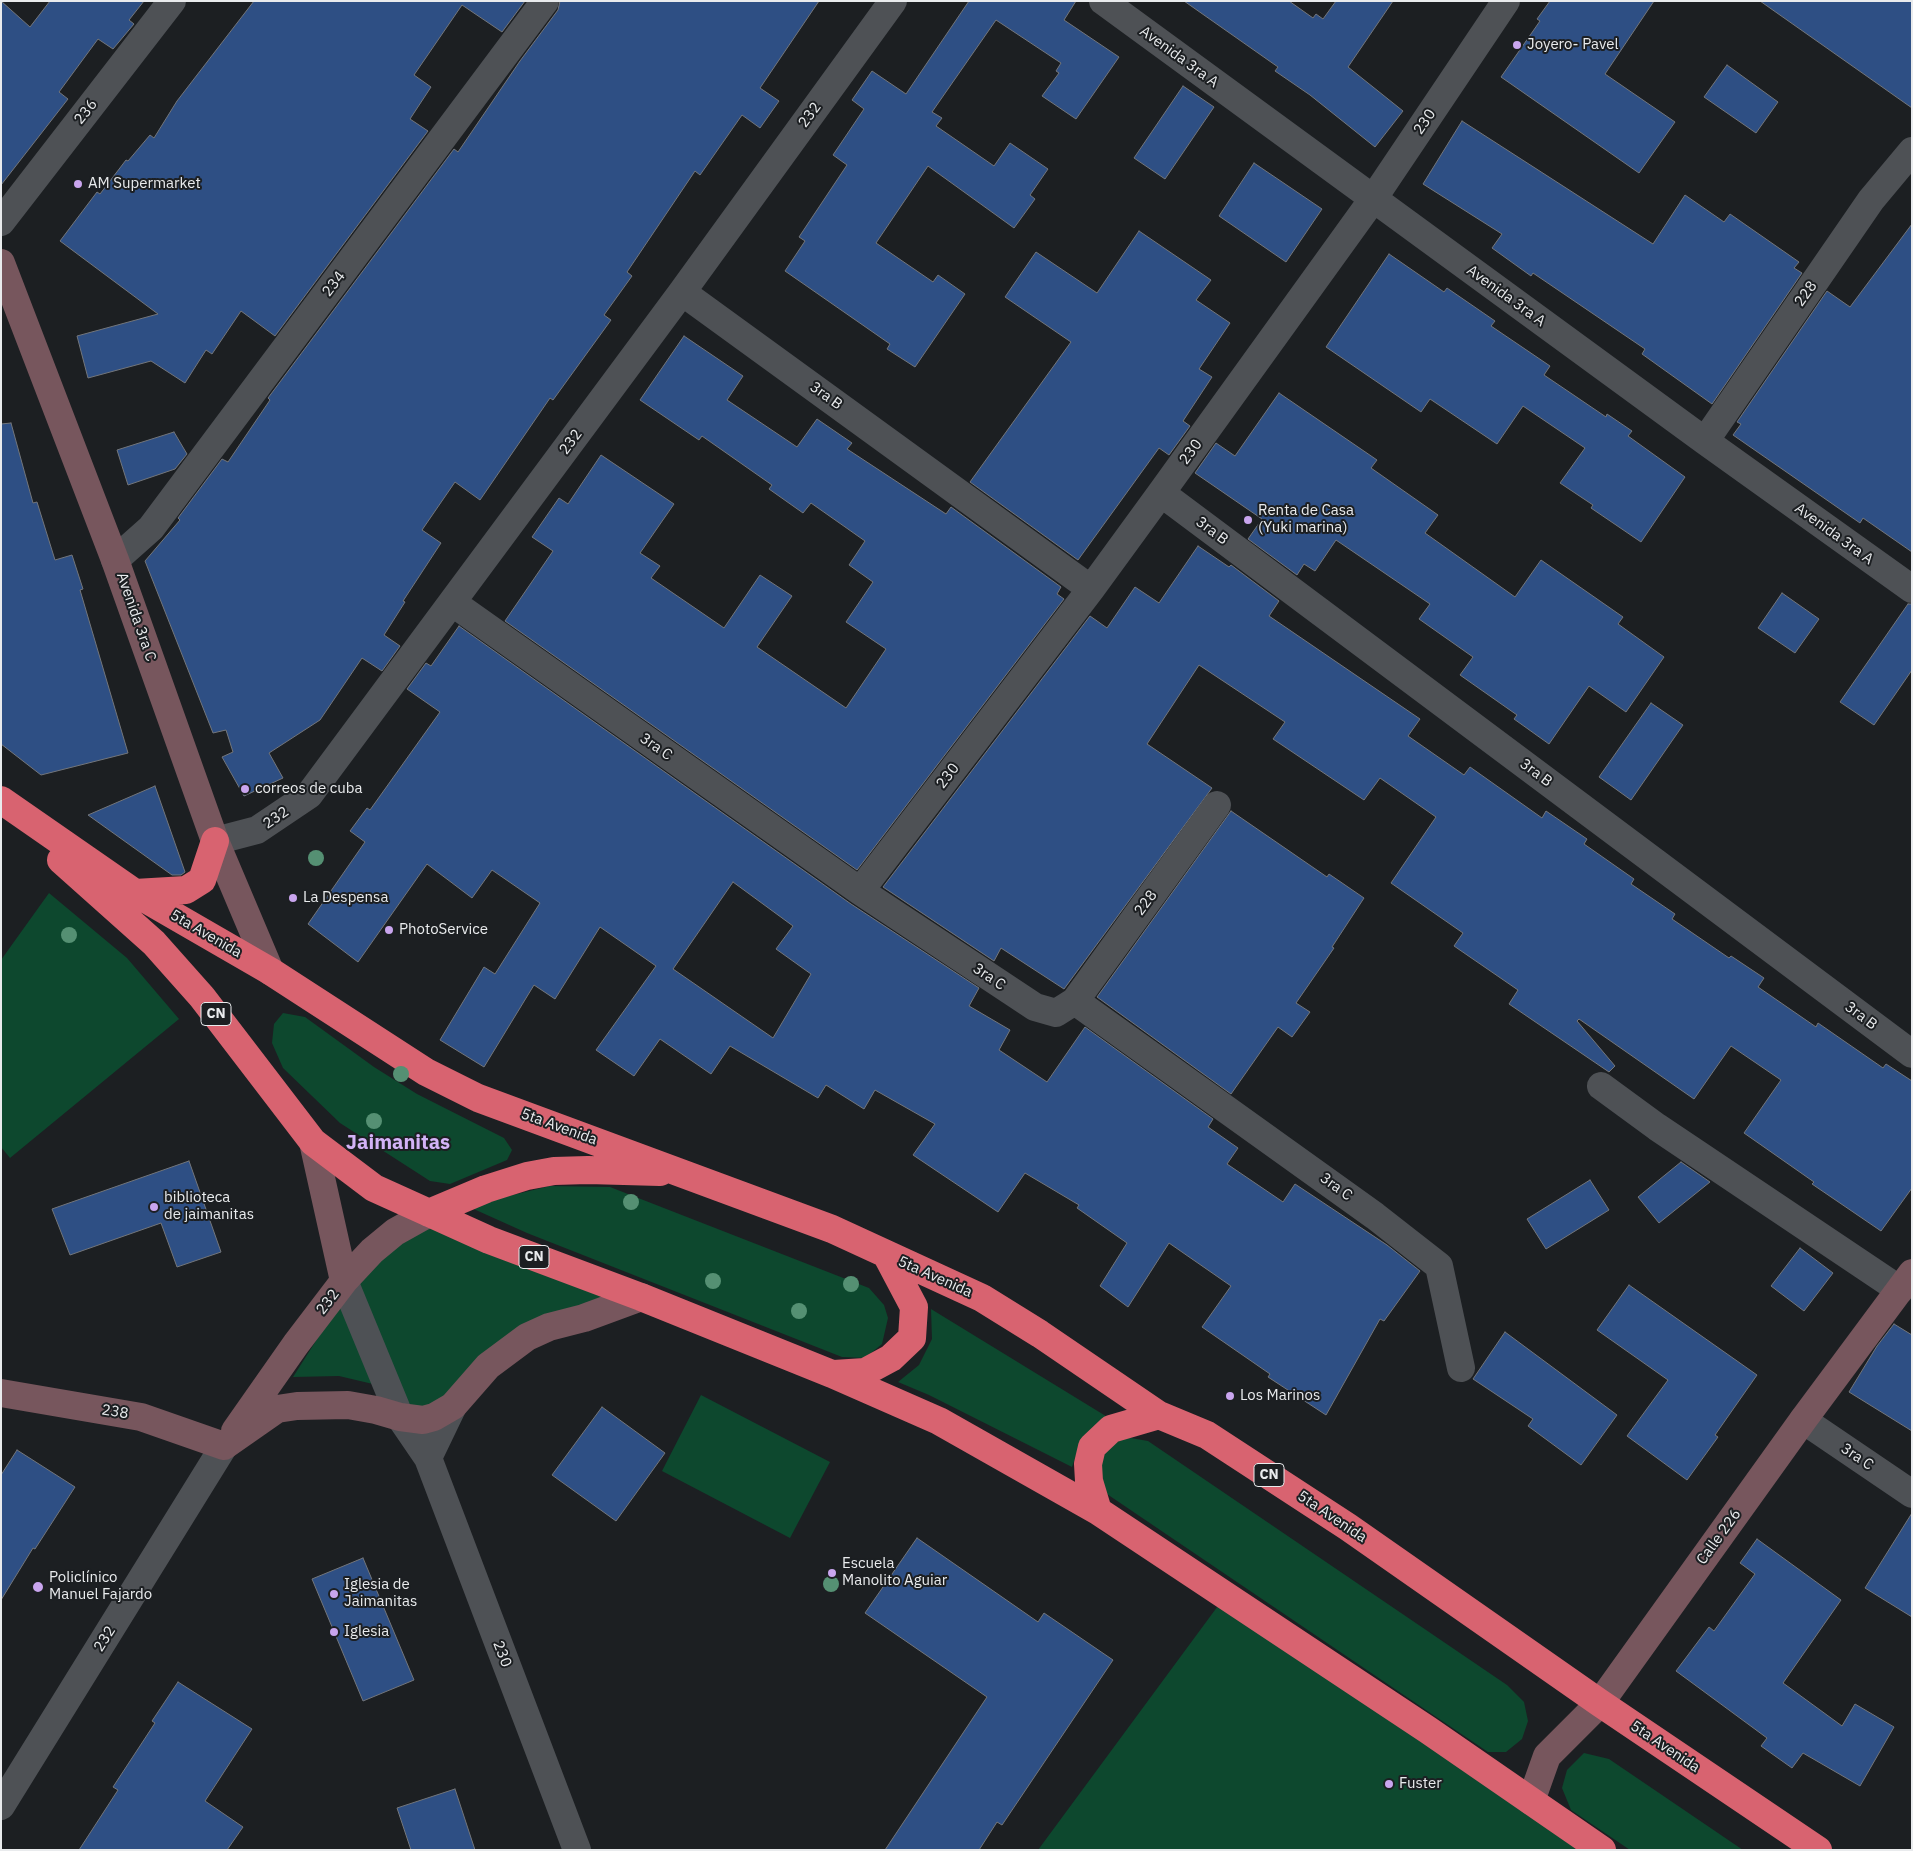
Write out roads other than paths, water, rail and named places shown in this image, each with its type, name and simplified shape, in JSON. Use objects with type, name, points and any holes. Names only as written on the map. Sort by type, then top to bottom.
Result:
[{"type":"highway","name":"5ta Avenida","points":[[1,800],[135,893],[270,971],[426,1072],[478,1098],[832,1228],[982,1298],[1040,1334],[1159,1414],[1207,1435],[1340,1522],[1600,1703],[1818,1850]]},
{"type":"highway","name":"CN","points":[[1,808],[154,943],[202,997],[313,1142],[374,1188],[489,1240],[641,1297],[832,1374],[939,1421],[1098,1511],[1428,1730],[1602,1850]]},
{"type":"highway","points":[[135,893],[186,890],[202,880],[215,841]]},
{"type":"highway","points":[[429,1213],[486,1189],[527,1176],[554,1171],[682,1172]]},
{"type":"highway","points":[[832,1374],[865,1372],[891,1358],[912,1338],[914,1307],[886,1254]]},
{"type":"highway","points":[[1098,1511],[1089,1481],[1088,1464],[1092,1447],[1111,1429],[1159,1414]]},
{"type":"street","name":"236","points":[[1,222],[172,1]]},
{"type":"street","name":"234","points":[[115,560],[151,528],[545,1]]},
{"type":"street","name":"232","points":[[215,841],[257,830],[309,795],[682,292],[892,1]]},
{"type":"street","name":"Avenida 3ra A","points":[[1103,1],[1705,441],[1912,589]]},
{"type":"street","name":"230","points":[[860,891],[1091,589],[1161,493],[1373,199],[1506,1]]},
{"type":"street","name":"228","points":[[1705,441],[1871,200],[1912,151]]},
{"type":"street","name":"Avenida 3ra C","points":[[1,263],[115,560],[215,841],[270,971]]},
{"type":"street","name":"3ra B","points":[[682,292],[1091,589]]},
{"type":"street","name":"3ra B","points":[[1161,493],[1912,1054]]},
{"type":"street","name":"3ra C","points":[[453,603],[860,891],[1035,1007],[1056,1013],[1075,1001],[1375,1216],[1439,1266],[1461,1368]]},
{"type":"street","name":"228","points":[[1075,1001],[1217,805]]},
{"type":"street","points":[[1601,1086],[1657,1127],[1906,1281]]},
{"type":"street","name":"232","points":[[313,1142],[344,1280]]},
{"type":"street","name":"232","points":[[1,1806],[224,1446],[296,1344],[344,1280],[372,1251],[395,1232],[429,1213]]},
{"type":"street","name":"230","points":[[344,1280],[400,1416],[428,1458],[577,1850]]},
{"type":"street","name":"Calle 226","points":[[1531,1801],[1547,1756],[1600,1703],[1803,1420],[1906,1281]]},
{"type":"street","points":[[428,1458],[453,1406],[488,1366],[527,1337],[549,1327],[584,1318],[641,1297]]},
{"type":"street","name":"238","points":[[1,1394],[141,1417],[224,1446]]},
{"type":"street","name":"232","points":[[224,1446],[277,1410],[297,1406],[348,1405],[400,1416]]},
{"type":"street","points":[[400,1416],[423,1420],[434,1418],[453,1406]]},
{"type":"street","name":"3ra C","points":[[1803,1420],[1912,1494]]},
{"type":"place","name":"Joyero- Pavel","points":[[1517,45]]},
{"type":"place","name":"AM Supermarket","points":[[78,184]]},
{"type":"place","name":"Renta de Casa (Yuki marina)","points":[[1248,520]]},
{"type":"place","name":"correos de cuba","points":[[245,789]]},
{"type":"place","name":"La Despensa","points":[[293,898]]},
{"type":"place","name":"PhotoService","points":[[389,930]]},
{"type":"place","name":"biblioteca de jaimanitas","points":[[154,1207]]},
{"type":"place","name":"Los Marinos","points":[[1230,1396]]},
{"type":"place","name":"Escuela Manolito Aguiar","points":[[832,1573]]},
{"type":"place","name":"Policlínico Manuel Fajardo","points":[[38,1587]]},
{"type":"place","name":"Iglesia de Jaimanitas","points":[[334,1594]]},
{"type":"place","name":"Iglesia","points":[[334,1632]]},
{"type":"place","name":"Fuster","points":[[1389,1784]]},
{"type":"district","name":"Jaimanitas","points":[[398,1143]]}]
